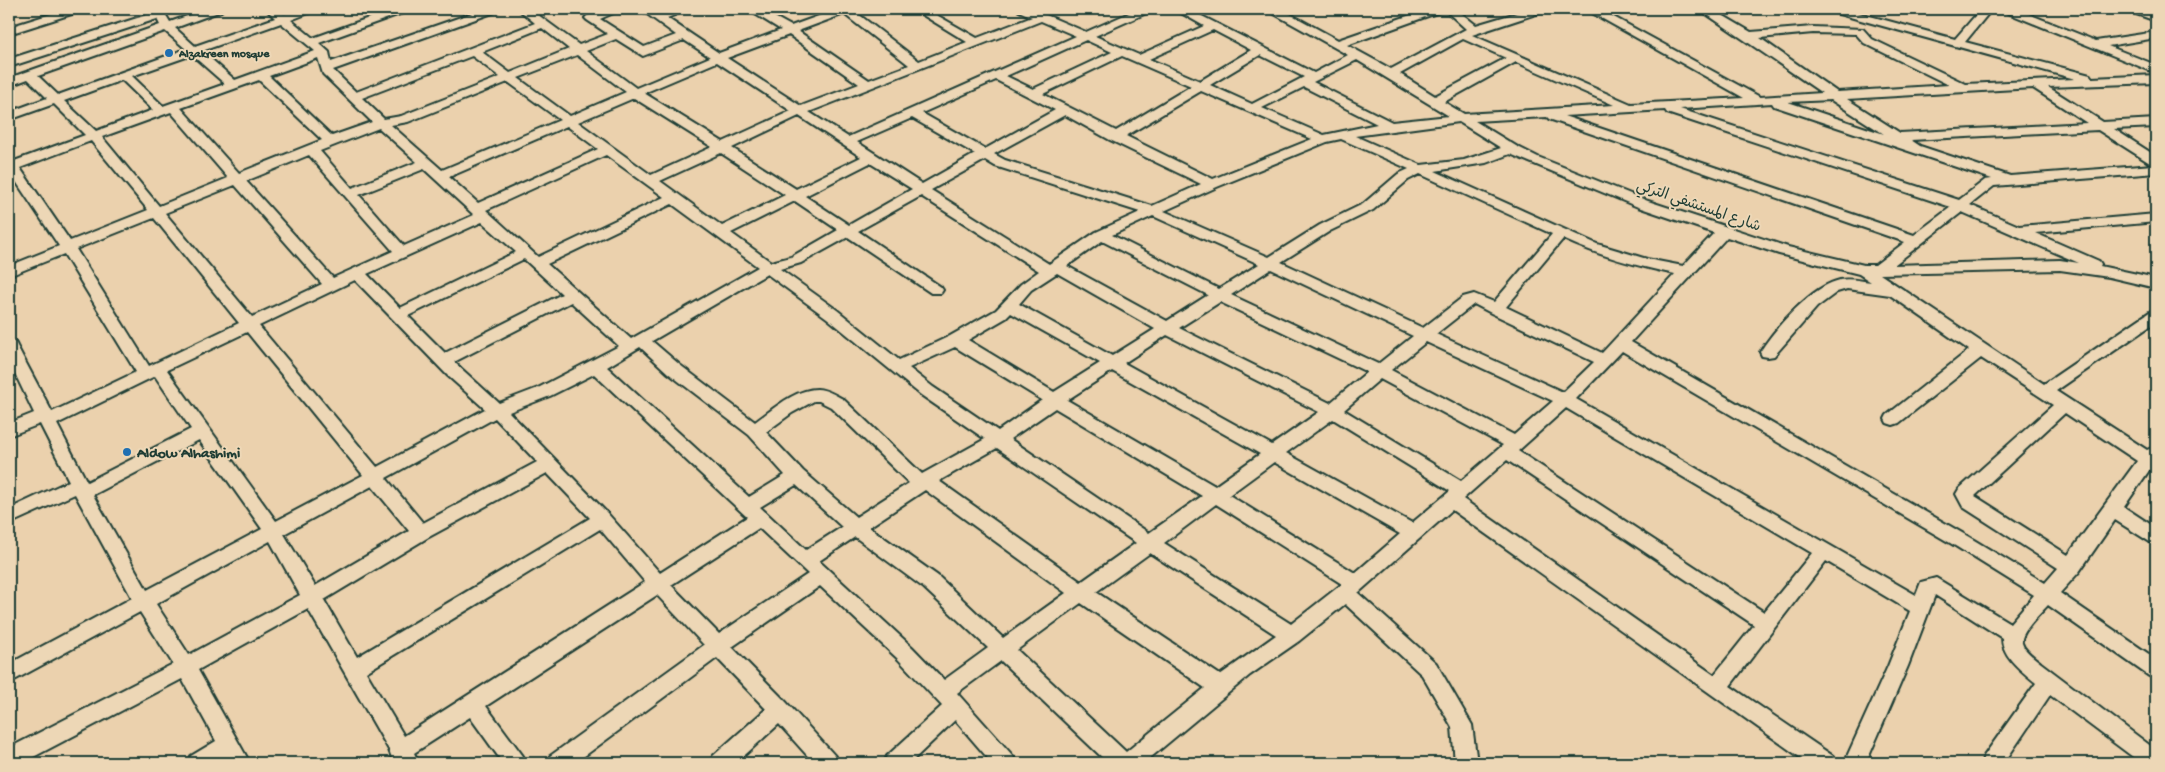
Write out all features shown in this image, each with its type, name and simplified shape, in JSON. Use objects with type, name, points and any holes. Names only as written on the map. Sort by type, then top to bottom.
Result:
[{"type":"street","points":[[9,30],[77,9]]},
{"type":"street","points":[[9,82],[217,9]]},
{"type":"street","points":[[271,9],[323,52],[326,58],[326,68],[354,97],[572,295],[674,369],[754,431],[797,476],[855,527],[931,582],[1002,651],[1123,763]]},
{"type":"street","points":[[9,116],[310,9]]},
{"type":"street","points":[[311,42],[404,9]]},
{"type":"street","points":[[326,68],[494,9]]},
{"type":"street","points":[[523,9],[634,92],[796,195],[847,232],[936,290]]},
{"type":"street","points":[[614,9],[591,18],[645,52],[685,35]]},
{"type":"street","points":[[644,9],[847,142],[1052,269],[1332,411],[1457,495],[1588,595],[1716,688],[1825,763]]},
{"type":"street","points":[[658,18],[681,9]]},
{"type":"street","points":[[752,9],[789,30],[868,85]]},
{"type":"street","points":[[440,176],[634,92],[846,9],[918,66]]},
{"type":"street","points":[[918,9],[977,43]]},
{"type":"street","points":[[1023,9],[1043,14],[1122,52],[1323,139]]},
{"type":"street","points":[[847,142],[1147,9]]},
{"type":"street","points":[[1180,9],[1260,50],[1390,126]]},
{"type":"street","name":"شارع المستشفي التركي","points":[[1274,9],[1391,74],[1511,148],[1570,176],[1724,232],[1812,259],[1871,270],[2042,265],[2109,272],[2156,283]]},
{"type":"street","points":[[1339,44],[1438,9]]},
{"type":"street","points":[[1449,9],[1474,29]]},
{"type":"street","points":[[1391,74],[1474,29],[1541,9]]},
{"type":"street","points":[[1592,9],[1764,100],[2008,180]]},
{"type":"street","points":[[1705,9],[1749,36],[1834,96],[1917,150]]},
{"type":"street","points":[[1832,9],[2101,82]]},
{"type":"street","points":[[1854,9],[1885,22]]},
{"type":"street","points":[[1959,42],[1987,9]]},
{"type":"street","points":[[2007,9],[2156,69]]},
{"type":"street","points":[[2132,9],[2156,18]]},
{"type":"street","points":[[9,63],[157,11],[166,26],[233,85]]},
{"type":"street","points":[[652,180],[800,111],[977,43],[1043,14]]},
{"type":"street","points":[[1859,31],[1866,18]]},
{"type":"street","points":[[354,97],[543,24]]},
{"type":"street","points":[[1138,59],[1212,26]]},
{"type":"street","points":[[1749,36],[1813,30],[1859,31],[1868,41],[1965,88]]},
{"type":"street","points":[[9,271],[239,180],[330,141],[381,122],[404,119],[616,35]]},
{"type":"street","points":[[1462,35],[1513,59],[1630,108]]},
{"type":"street","points":[[2094,45],[2156,35]]},
{"type":"street","points":[[2136,38],[2156,47]]},
{"type":"street","points":[[1115,137],[1260,50]]},
{"type":"street","points":[[473,51],[652,180],[832,314],[927,391],[1148,542],[1292,635]]},
{"type":"street","points":[[323,52],[94,136],[12,163],[152,372],[201,431],[274,532],[404,757],[473,704],[658,584],[754,513],[797,476]]},
{"type":"street","points":[[1033,94],[1122,52]]},
{"type":"street","points":[[1253,108],[1358,55]]},
{"type":"street","points":[[1436,101],[1513,59]]},
{"type":"street","points":[[30,75],[94,136],[421,533]]},
{"type":"street","points":[[124,75],[167,109],[239,180],[331,285]]},
{"type":"street","points":[[260,75],[330,141]]},
{"type":"street","points":[[997,76],[1115,137],[1212,184]]},
{"type":"street","points":[[897,368],[956,340],[1001,314],[1026,287],[1101,235],[1212,184],[1323,139],[1341,134],[1390,126],[1464,118],[2035,84],[2156,79]]},
{"type":"street","points":[[2035,84],[2156,162]]},
{"type":"street","points":[[1662,107],[1960,205],[2109,272]]},
{"type":"street","points":[[9,674],[497,410],[544,392],[596,366],[769,267],[796,260],[1064,110]]},
{"type":"street","points":[[912,113],[983,155],[1006,166],[1152,211],[1270,263],[1564,400],[1920,607]]},
{"type":"street","points":[[1544,113],[1915,240]]},
{"type":"street","points":[[1898,137],[2156,123]]},
{"type":"street","points":[[1341,134],[1560,234],[1617,256],[1684,271]]},
{"type":"street","points":[[806,560],[923,483],[997,440],[1054,400],[1270,263],[1340,220],[1368,207],[1403,177],[1421,169],[1464,164],[1486,159],[1511,148]]},
{"type":"street","points":[[9,430],[46,418],[152,372],[331,285],[402,253],[479,212],[609,149]]},
{"type":"street","points":[[312,150],[402,253]]},
{"type":"street","points":[[722,232],[871,157]]},
{"type":"street","points":[[349,194],[426,163]]},
{"type":"street","points":[[2156,169],[2008,180],[1990,184],[1871,270],[1893,290],[1980,350],[2043,392],[2153,458],[2113,509],[2072,567],[2021,622],[2013,635],[2013,647],[2018,656],[2048,682],[2156,762]]},
{"type":"street","points":[[537,263],[675,197]]},
{"type":"street","points":[[2019,230],[2156,218]]},
{"type":"street","points":[[1128,763],[1221,687],[1292,635],[1350,588],[1564,400],[1620,343],[1684,271],[1724,232]]},
{"type":"street","points":[[1496,309],[1560,234]]},
{"type":"street","points":[[1101,235],[1219,296],[1379,371],[1510,447],[1767,624]]},
{"type":"street","points":[[397,315],[525,252]]},
{"type":"street","points":[[357,273],[443,361],[497,410],[602,519],[658,584],[780,710],[827,763]]},
{"type":"street","points":[[1768,352],[1797,316],[1831,289],[1846,285],[1893,290]]},
{"type":"street","points":[[443,361],[572,295]]},
{"type":"street","points":[[894,763],[949,699],[1002,651],[1148,542],[1332,411],[1379,371],[1468,301],[1474,299],[1480,301],[1604,360]]},
{"type":"street","points":[[1010,306],[1414,533]]},
{"type":"street","points":[[2043,392],[2156,315]]},
{"type":"street","points":[[956,340],[1215,495],[1350,588],[1429,669],[1462,725],[1466,763]]},
{"type":"street","points":[[1620,343],[1963,542],[2047,594],[2156,670]]},
{"type":"street","points":[[1893,419],[1980,350]]},
{"type":"street","points":[[11,358],[46,418],[81,488],[144,602],[186,667],[234,754],[199,763]]},
{"type":"street","points":[[596,366],[905,654],[949,699],[1006,763]]},
{"type":"street","points":[[754,431],[803,400],[817,395],[837,403],[923,483],[1221,687]]},
{"type":"street","points":[[2064,405],[1965,494],[1969,502],[2072,567]]},
{"type":"street","points":[[9,517],[81,488],[201,431]]},
{"type":"street","points":[[9,759],[186,667],[311,598],[421,533],[548,464]]},
{"type":"street","points":[[2113,509],[2156,537]]},
{"type":"street","points":[[354,670],[602,519]]},
{"type":"street","points":[[1716,688],[1823,552]]},
{"type":"street","points":[[558,763],[719,646],[822,575]]},
{"type":"street","points":[[1855,763],[1898,666],[1928,588],[1936,586],[2013,635]]},
{"type":"street","points":[[1992,763],[2048,682]]},
{"type":"street","points":[[473,704],[515,763]]},
{"type":"street","points":[[721,763],[780,710]]},
{"type":"place","name":"Alzakreen mosque","points":[[169,53]]},
{"type":"place","name":"Aldow Alhashimi","points":[[127,452]]}]
